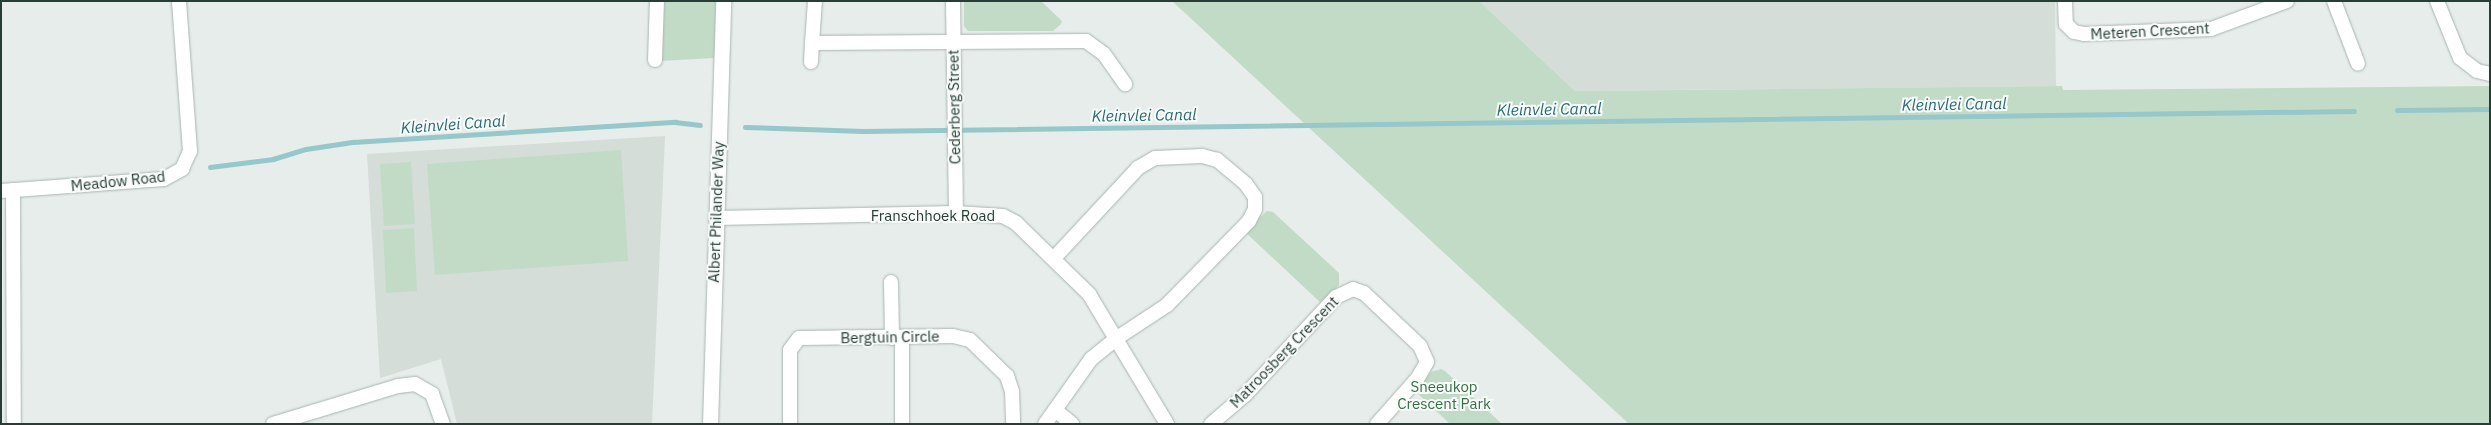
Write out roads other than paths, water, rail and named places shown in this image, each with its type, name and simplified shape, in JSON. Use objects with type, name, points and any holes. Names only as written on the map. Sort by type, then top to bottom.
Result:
[{"type":"street","name":"Meadow Road","points":[[7,191],[164,179],[182,169],[190,150],[179,1]]},
{"type":"street","points":[[655,60],[658,1]]},
{"type":"street","name":"Albert Philander Way","points":[[710,424],[723,1]]},
{"type":"street","points":[[811,62],[815,1]]},
{"type":"street","name":"Cederberg Street","points":[[953,1],[956,213]]},
{"type":"street","name":"Meteren Crescent","points":[[2065,1],[2066,24],[2074,32],[2084,34],[2211,29],[2287,1]]},
{"type":"street","points":[[2334,1],[2358,64]]},
{"type":"street","points":[[2437,1],[2460,58],[2477,71],[2490,74]]},
{"type":"street","points":[[812,43],[1086,41],[1104,54],[1125,84]]},
{"type":"street","points":[[1045,424],[1088,362],[1117,338],[1167,305],[1249,221],[1256,203],[1249,188],[1222,163],[1210,158],[1147,160],[1054,258]]},
{"type":"street","points":[[7,191],[7,317],[14,424]]},
{"type":"street","name":"Franschhoek Road","points":[[716,218],[956,213],[1003,216],[1054,258],[1089,294],[1167,424]]},
{"type":"street","points":[[892,282],[902,424]]},
{"type":"street","name":"Matroosberg Crescent","points":[[1211,424],[1245,395],[1336,296],[1353,288],[1364,294],[1420,346],[1428,362],[1417,379],[1377,424]]},
{"type":"street","name":"Bergtuin Circle","points":[[790,424],[790,355],[796,340],[809,337],[897,338],[952,336],[970,340],[1010,381],[1013,424]]},
{"type":"street","points":[[273,424],[398,386],[414,384],[427,389],[436,401],[443,424]]},
{"type":"street","points":[[1055,410],[1072,424]]},
{"type":"waterway","name":"Kleinvlei Canal","points":[[2397,110],[2490,109]]},
{"type":"waterway","name":"Kleinvlei Canal","points":[[745,127],[863,131],[2354,111]]},
{"type":"waterway","name":"Kleinvlei Canal","points":[[210,167],[273,159],[306,149],[353,142],[675,122],[700,125]]},
{"type":"park label","name":"Sneeukop Crescent Park","points":[[1444,394]]}]
